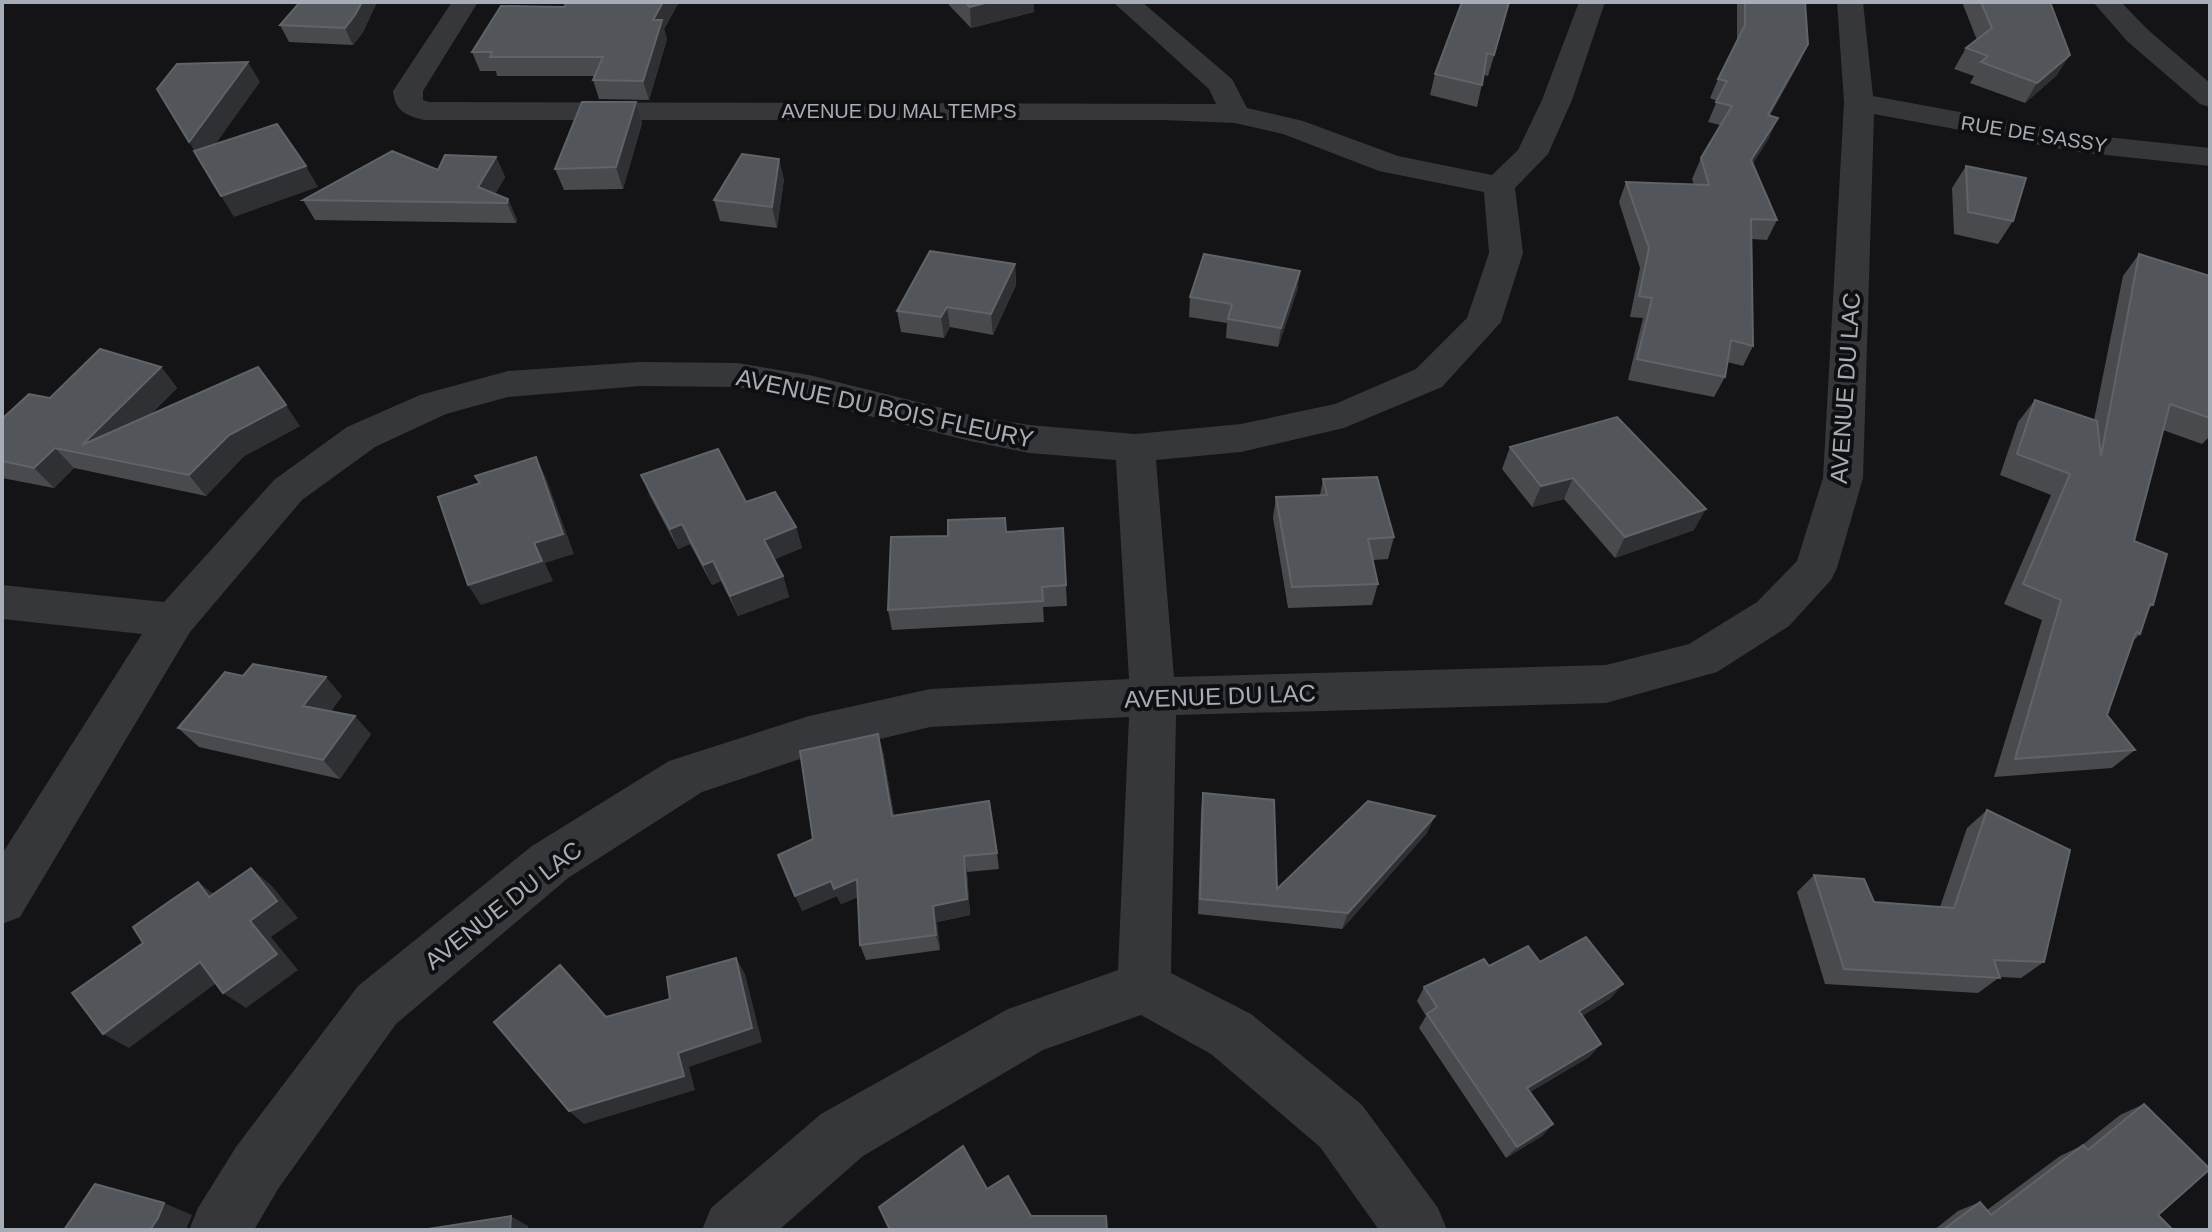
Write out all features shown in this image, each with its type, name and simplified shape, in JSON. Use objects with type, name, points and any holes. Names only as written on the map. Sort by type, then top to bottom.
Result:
[{"type":"street","name":"AVENUE DU MAL TEMPS","points":[[465,2],[408,91],[409,104],[424,111],[1163,111],[1235,114],[1292,127],[1390,164],[1499,186]]},
{"type":"street","points":[[1126,2],[1222,85],[1235,114]]},
{"type":"street","points":[[1499,186],[1532,154],[1557,100],[1592,2]]},
{"type":"street","name":"AVENUE DU LAC","points":[[220,1230],[257,1168],[377,1005],[550,862],[686,776],[809,736],[930,708],[1153,697],[1606,684],[1701,659],[1773,614],[1816,568],[1843,478],[1859,102],[1850,2]]},
{"type":"street","points":[[2106,2],[2137,35],[2210,98]]},
{"type":"street","name":"RUE DE SASSY","points":[[1859,102],[2078,143],[2210,157]]},
{"type":"street","name":"AVENUE DU BOIS FLEURY","points":[[2,900],[174,620],[288,490],[361,437],[433,404],[508,384],[640,374],[737,375],[809,388],[1029,439],[1135,448],[1241,438],[1344,415],[1429,378],[1483,322],[1506,253],[1499,186]]},
{"type":"street","points":[[1135,448],[1153,697],[1144,987]]},
{"type":"street","points":[[2,602],[174,620]]},
{"type":"street","points":[[733,1230],[842,1135],[1028,1028],[1144,987],[1231,1034],[1341,1126],[1416,1230]]},
{"type":"building","points":[[300,2],[362,2],[345,28],[280,25]]},
{"type":"building","points":[[567,2],[663,2],[653,20],[662,20],[643,81],[593,80],[603,57],[490,57],[492,52],[472,52],[501,6],[564,7]]},
{"type":"building","points":[[965,2],[989,2],[970,7]]},
{"type":"building","points":[[1462,2],[1509,2],[1494,55],[1487,53],[1482,85],[1435,74]]},
{"type":"building","points":[[1745,2],[1805,2],[1808,44],[1768,115],[1778,118],[1751,160],[1777,220],[1751,219],[1753,346],[1731,340],[1725,377],[1637,359],[1652,298],[1639,296],[1649,248],[1626,182],[1709,185],[1701,158],[1732,106],[1716,102],[1727,81],[1718,79],[1745,25]]},
{"type":"building","points":[[1981,2],[2050,2],[2070,55],[2037,83],[1981,62],[1988,56],[1966,48],[1992,28]]},
{"type":"building","points":[[248,62],[189,142],[157,89],[177,64]]},
{"type":"building","points":[[582,102],[636,102],[616,167],[555,169]]},
{"type":"building","points":[[277,124],[306,166],[221,196],[194,151]]},
{"type":"building","points":[[392,151],[438,170],[445,155],[496,157],[478,187],[508,199],[507,203],[303,200]]},
{"type":"building","points":[[742,154],[779,159],[772,207],[714,200]]},
{"type":"building","points":[[1966,166],[2026,178],[2013,221],[1968,212]]},
{"type":"building","points":[[930,251],[1015,264],[991,314],[947,307],[941,317],[897,311]]},
{"type":"building","points":[[1204,254],[1300,271],[1281,328],[1228,319],[1232,304],[1190,297]]},
{"type":"building","points":[[2139,254],[2210,276],[2210,418],[2170,404],[2134,541],[2167,554],[2153,605],[2150,604],[2140,634],[2136,632],[2107,715],[2135,750],[2015,759],[2061,600],[2023,584],[2070,474],[2017,454],[2035,400],[2097,421],[2101,456]]},
{"type":"building","points":[[100,349],[161,367],[82,445],[258,367],[286,405],[229,435],[189,475],[55,448],[34,468],[2,461],[2,419],[29,394],[50,398]]},
{"type":"building","points":[[1617,417],[1706,509],[1625,537],[1573,478],[1541,486],[1510,447]]},
{"type":"building","points":[[718,449],[746,502],[775,492],[796,527],[764,540],[783,576],[730,596],[713,561],[703,565],[682,524],[670,529],[641,475]]},
{"type":"building","points":[[536,457],[563,534],[534,543],[542,561],[468,585],[438,497],[480,483],[475,476]]},
{"type":"building","points":[[1377,477],[1394,537],[1368,539],[1378,584],[1292,587],[1276,497],[1327,495],[1323,479]]},
{"type":"building","points":[[1005,518],[1006,532],[1063,528],[1066,585],[1042,587],[1043,601],[888,610],[891,537],[948,536],[948,520]]},
{"type":"building","points":[[253,664],[326,677],[303,706],[355,716],[323,760],[178,728],[225,672],[243,676]]},
{"type":"building","points":[[878,734],[892,816],[989,801],[997,853],[964,856],[967,899],[933,906],[936,935],[860,945],[857,879],[834,889],[831,881],[795,896],[778,855],[813,839],[800,751]]},
{"type":"building","points":[[1203,793],[1274,800],[1277,889],[1368,801],[1435,816],[1348,913],[1200,899]]},
{"type":"building","points":[[1987,810],[2070,850],[2044,962],[1994,960],[2000,978],[1844,969],[1814,875],[1864,879],[1874,902],[1954,908]]},
{"type":"building","points":[[251,868],[277,901],[250,921],[277,954],[223,993],[200,962],[103,1034],[72,993],[143,943],[133,927],[170,901],[198,882],[209,897]]},
{"type":"building","points":[[1586,937],[1623,984],[1579,1011],[1601,1044],[1527,1088],[1553,1124],[1517,1147],[1427,1014],[1437,1007],[1424,987],[1484,959],[1489,966],[1528,946],[1540,962]]},
{"type":"building","points":[[736,958],[752,1028],[678,1053],[684,1076],[569,1111],[494,1022],[560,965],[606,1017],[670,999],[667,977]]},
{"type":"building","points":[[2144,1104],[2210,1169],[2158,1215],[2173,1230],[1943,1230],[1980,1202],[1991,1215],[2083,1145],[2088,1150]]},
{"type":"building","points":[[963,1146],[987,1189],[1008,1176],[1031,1216],[1106,1216],[1107,1230],[890,1230],[879,1207]]},
{"type":"building","points":[[95,1184],[164,1203],[150,1230],[64,1230]]},
{"type":"building","points":[[511,1216],[510,1230],[422,1230]]}]
